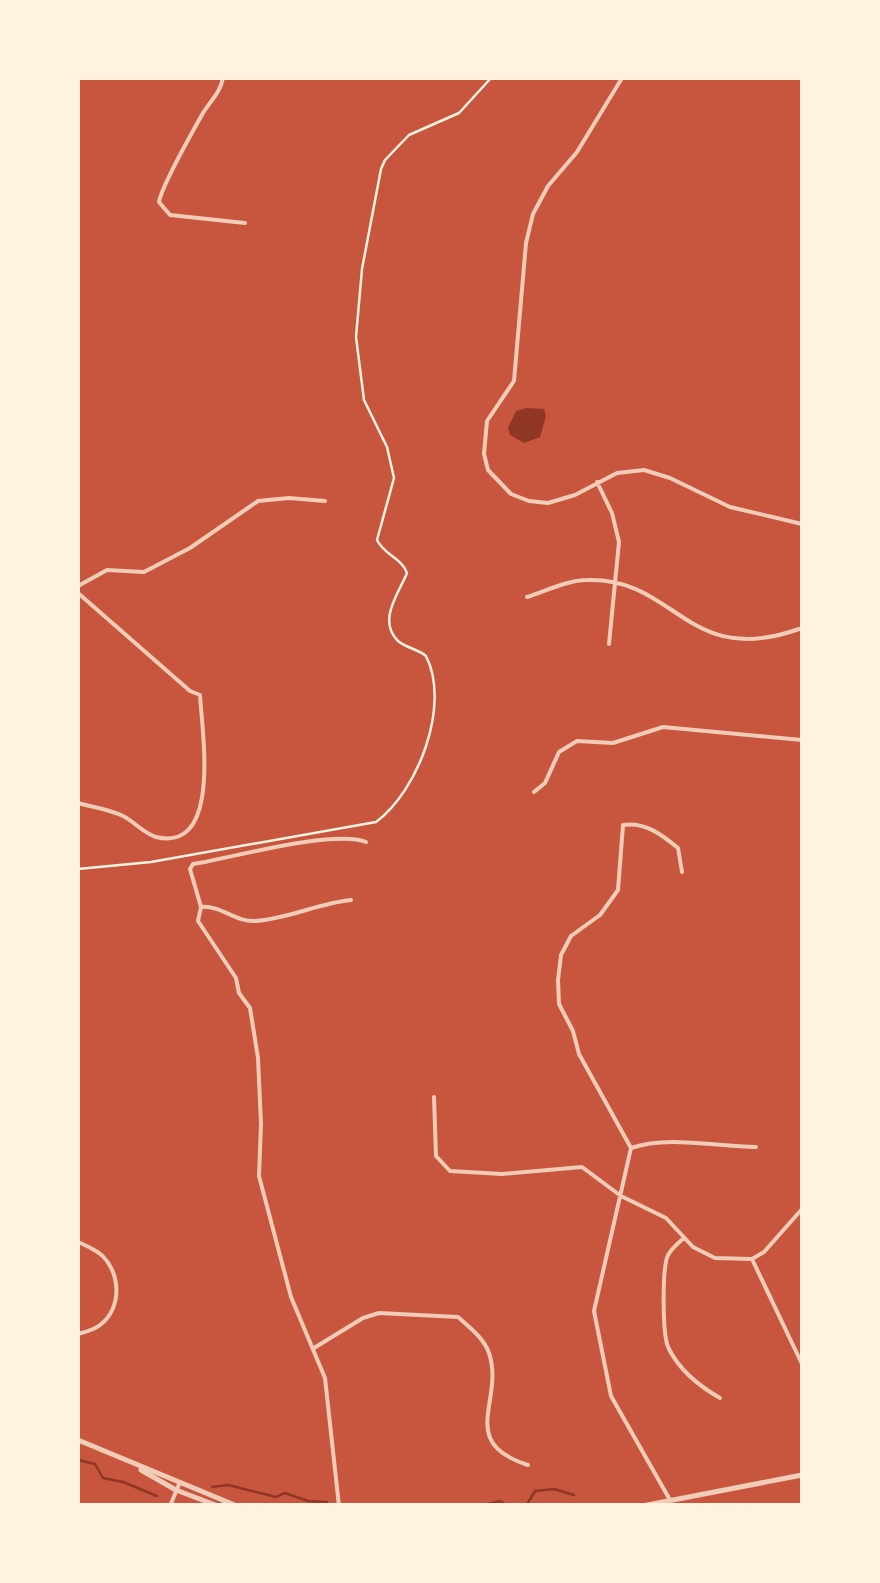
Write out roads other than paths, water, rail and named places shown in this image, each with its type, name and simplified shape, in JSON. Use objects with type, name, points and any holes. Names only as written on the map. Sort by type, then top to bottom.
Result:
[{"type":"street","points":[[223,78],[220,90],[194,128],[162,189],[159,202],[170,215],[246,223]]},
{"type":"street","points":[[622,78],[533,214],[526,243],[514,381],[489,416],[485,462],[494,478],[511,494],[530,502],[564,500],[623,471],[657,473],[721,504],[802,524]]},
{"type":"street","points":[[597,482],[618,533],[608,644]]},
{"type":"street","points":[[78,803],[126,817],[160,838],[175,838],[192,828],[203,806],[200,695],[190,691],[78,589],[107,570],[144,572],[190,548],[258,501],[325,501]]},
{"type":"street","points":[[527,597],[580,580],[616,583],[640,590],[712,635],[758,640],[799,629]]},
{"type":"street","points":[[534,792],[549,776],[560,752],[577,741],[614,743],[663,727],[802,740]]},
{"type":"street","points":[[670,1500],[611,1396],[598,1336],[596,1301],[632,1148],[579,1054],[573,1031],[558,1004],[561,954],[571,936],[600,916],[618,890],[623,825],[636,823],[662,834],[678,848],[682,872]]},
{"type":"street","points":[[340,1506],[325,1378],[290,1297],[259,1176],[258,1058],[250,1008],[238,993],[236,978],[198,921],[201,906],[190,869],[192,864],[350,838],[366,842]]},
{"type":"street","points":[[201,906],[256,921],[351,900]]},
{"type":"street","points":[[434,1097],[438,1118],[436,1156],[450,1171],[502,1174],[582,1167],[621,1196],[666,1218],[684,1238],[715,1258],[752,1258],[773,1246],[802,1209]]},
{"type":"street","points":[[632,1148],[645,1143],[756,1147]]},
{"type":"street","points":[[684,1238],[666,1263],[666,1342],[676,1362],[700,1386],[720,1398]]},
{"type":"street","points":[[78,1242],[99,1252],[108,1262],[116,1282],[116,1297],[99,1326],[78,1334]]},
{"type":"street","points":[[752,1258],[802,1364]]},
{"type":"street","points":[[314,1348],[379,1313],[458,1317],[487,1348],[490,1359],[491,1443],[506,1458],[528,1465]]},
{"type":"street","points":[[78,1440],[237,1506]]},
{"type":"street","points":[[120,1459],[176,1490],[218,1506]]},
{"type":"street","points":[[642,1506],[802,1475]]},
{"type":"street","points":[[170,1506],[180,1482]]},
{"type":"waterway","points":[[78,1460],[95,1464],[103,1478],[157,1496]]},
{"type":"waterway","points":[[212,1487],[228,1485],[276,1497],[285,1493],[308,1501],[327,1502]]},
{"type":"waterway","points":[[526,1506],[535,1491],[554,1489],[574,1495]]},
{"type":"waterway","points":[[480,1506],[500,1501],[508,1506]]}]
